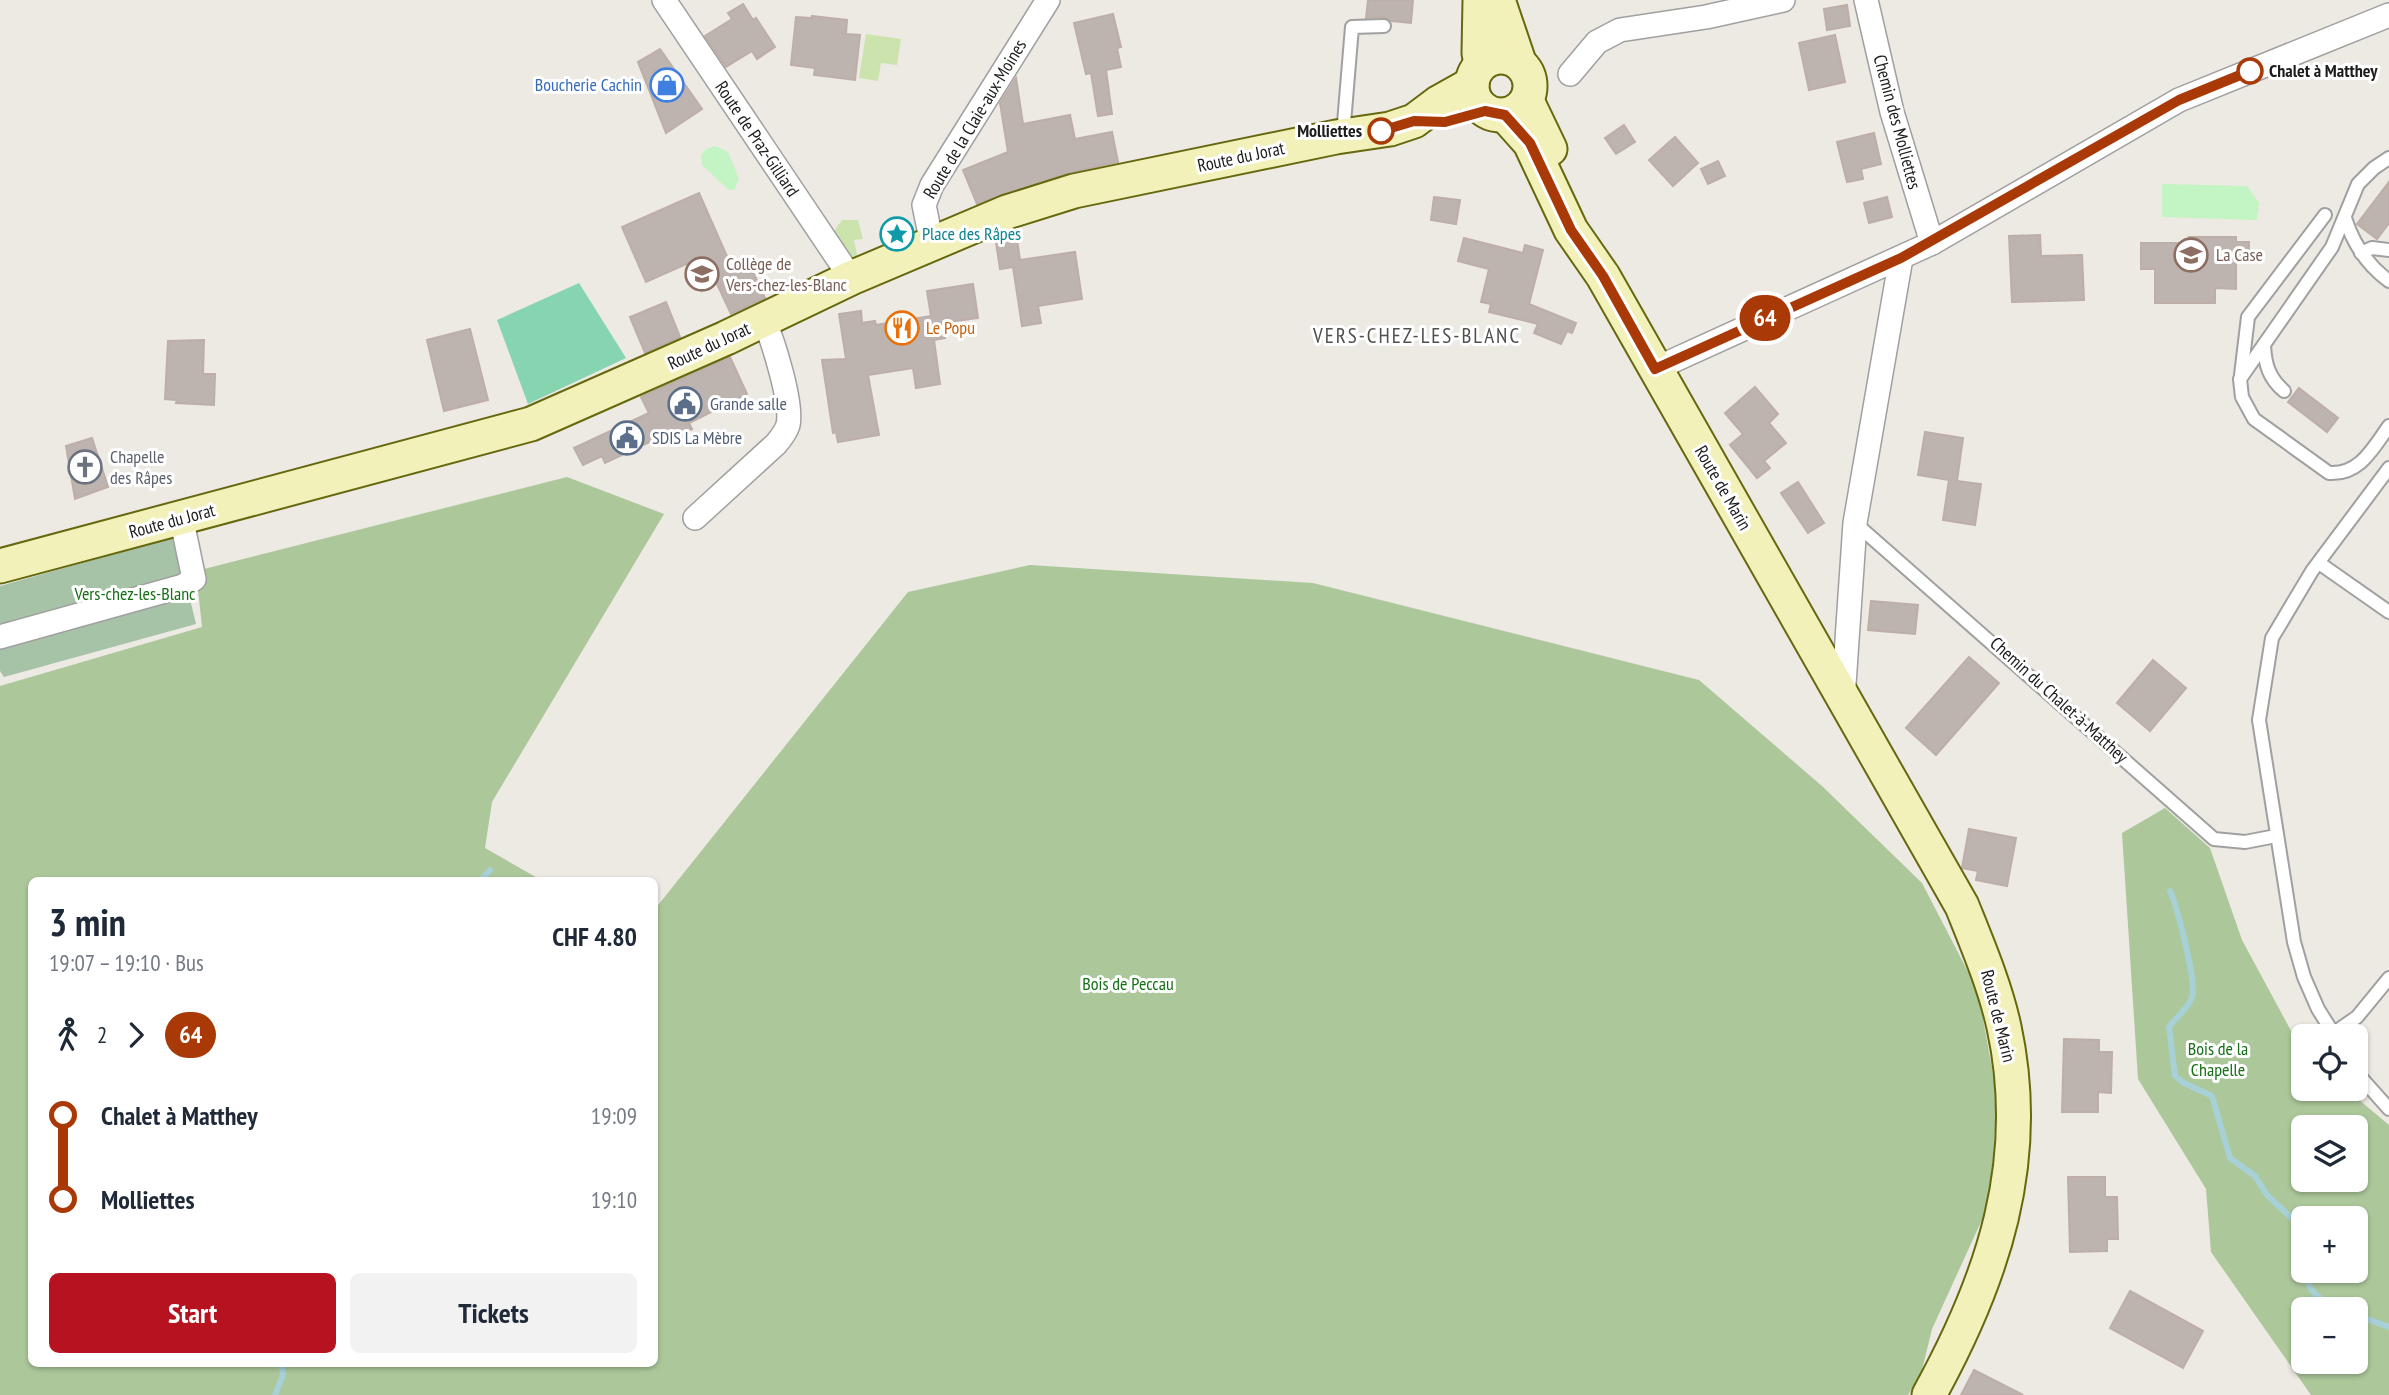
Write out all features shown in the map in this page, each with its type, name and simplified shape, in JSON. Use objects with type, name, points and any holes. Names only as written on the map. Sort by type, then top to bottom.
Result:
[{"type":"main road","points":[[1480,0],[1479,53],[1494,95],[1530,93],[1529,76],[1519,62],[1498,0]]},
{"type":"main road","name":"Route du Jorat","points":[[0,566],[531,424],[851,278],[1007,212],[1074,191],[1336,137],[1391,129],[1414,121],[1438,103],[1494,95]]},
{"type":"main road","name":"Route de Marin","points":[[1494,95],[1587,226],[1603,276],[1962,906],[1989,972],[2004,1026],[2012,1071],[2013,1143],[2007,1194],[1997,1241],[1980,1292],[1960,1340],[1929,1395]]},
{"type":"street","name":"Route de Praz-Gilliard","points":[[664,0],[851,278]]},
{"type":"street","name":"Route de la Claie-aux-Moines","points":[[932,244],[924,205],[932,185],[1048,0]]},
{"type":"street","points":[[1570,74],[1597,42],[1620,30],[1706,17],[1783,0]]},
{"type":"street","name":"Chemin des Molliettes","points":[[1866,0],[1892,112],[1931,243]]},
{"type":"street","points":[[1655,369],[1931,243],[2179,100],[2389,15]]},
{"type":"street","points":[[1843,699],[1855,523],[1901,258]]},
{"type":"street","points":[[695,518],[776,444],[787,430],[788,409],[772,340],[764,320]]},
{"type":"street","points":[[0,637],[183,586],[194,579],[184,531],[184,517]]},
{"type":"lane","points":[[1336,137],[1344,123],[1352,27],[1384,26]]},
{"type":"lane","points":[[2240,379],[2332,247],[2358,184],[2389,158]]},
{"type":"lane","points":[[2325,215],[2248,317],[2240,379],[2242,397],[2254,419],[2329,473],[2342,474],[2354,468],[2364,460],[2389,426]]},
{"type":"lane","points":[[2345,218],[2361,253],[2376,272],[2389,281]]},
{"type":"lane","points":[[2361,253],[2372,248],[2389,250]]},
{"type":"lane","points":[[2264,345],[2265,366],[2276,384],[2284,391]]},
{"type":"lane","points":[[2328,1024],[2304,977],[2294,943],[2259,720],[2272,638],[2319,563],[2389,468]]},
{"type":"lane","name":"Chemin du Chalet-à-Matthey","points":[[1855,523],[2214,839],[2245,842],[2276,836]]},
{"type":"lane","points":[[2319,563],[2389,612]]},
{"type":"lane","points":[[2348,1024],[2357,1017],[2389,978]]},
{"type":"lane","points":[[2368,1085],[2389,1109]]},
{"type":"green space","points":[[866,34],[901,39],[897,65],[881,63],[878,81],[859,78]]},
{"type":"green space","points":[[715,146],[728,152],[739,179],[734,190],[729,190],[702,165],[701,155],[706,149]]},
{"type":"green space","points":[[2162,184],[2247,186],[2259,203],[2257,220],[2162,217]]},
{"type":"green space","points":[[842,220],[858,220],[863,239],[854,240],[859,264],[852,261],[832,234]]},
{"type":"green space","points":[[579,283],[626,358],[528,404],[497,320]]},
{"type":"green space","name":"Bois de Peccau","points":[[567,477],[664,514],[492,802],[485,848],[536,877],[28,877],[28,1367],[658,1367],[658,905],[908,592],[1030,565],[1313,583],[1699,680],[1822,786],[1922,883],[1978,991],[1997,1096],[1991,1200],[1932,1329],[1921,1374],[1908,1395],[0,1395],[0,686],[202,627],[196,571]]},
{"type":"green space","name":"Vers-chez-les-Blanc","points":[[175,537],[196,624],[4,677],[0,671],[0,586]]},
{"type":"green space","name":"Bois de la Chapelle","points":[[2165,808],[2210,848],[2242,940],[2291,1031],[2291,1101],[2360,1101],[2389,1125],[2389,1395],[2311,1395],[2296,1374],[2368,1374],[2368,1297],[2291,1297],[2291,1366],[2211,1252],[2206,1189],[2138,1079],[2122,833]]},
{"type":"building","points":[[1368,0],[1413,0],[1411,23],[1391,21],[1384,17],[1366,18]]},
{"type":"building","points":[[743,4],[775,47],[757,59],[752,51],[726,67],[705,36],[732,19],[728,13]]},
{"type":"building","points":[[1847,5],[1850,26],[1827,30],[1824,9]]},
{"type":"building","points":[[1113,14],[1121,47],[1117,48],[1121,67],[1106,70],[1112,114],[1098,116],[1091,73],[1086,74],[1074,23]]},
{"type":"building","points":[[796,17],[847,20],[846,34],[860,35],[855,80],[814,75],[815,68],[791,65]]},
{"type":"building","points":[[1835,35],[1845,82],[1809,90],[1799,43]]},
{"type":"building","name":"Boucherie Cachin","points":[[660,49],[702,109],[666,133],[638,62]]},
{"type":"building","points":[[1016,78],[1023,124],[1070,115],[1075,139],[1112,132],[1118,162],[1068,173],[977,204],[963,170],[1008,152],[1000,103]]},
{"type":"building","points":[[1624,125],[1635,142],[1616,154],[1605,138]]},
{"type":"building","points":[[1874,133],[1881,164],[1861,169],[1863,179],[1847,182],[1837,142]]},
{"type":"building","points":[[1675,137],[1698,163],[1673,186],[1649,160]]},
{"type":"building","points":[[1718,161],[1725,176],[1708,184],[1701,169]]},
{"type":"building","points":[[2389,182],[2389,223],[2377,239],[2357,224]]},
{"type":"building","points":[[699,193],[733,270],[749,263],[765,298],[731,314],[704,256],[646,282],[622,227]]},
{"type":"building","points":[[1434,197],[1460,200],[1456,224],[1431,220]]},
{"type":"building","points":[[1887,197],[1892,217],[1869,223],[1864,203]]},
{"type":"building","points":[[2040,235],[2041,256],[2082,255],[2084,300],[2012,302],[2009,236]]},
{"type":"building","points":[[2189,237],[2236,237],[2236,242],[2249,242],[2249,259],[2236,259],[2236,289],[2215,288],[2215,303],[2155,303],[2155,269],[2141,269],[2141,243],[2189,243]]},
{"type":"building","points":[[1464,238],[1523,253],[1525,245],[1543,250],[1529,304],[1576,323],[1572,333],[1567,331],[1561,344],[1534,333],[1538,324],[1489,312],[1491,304],[1481,302],[1489,269],[1458,261]]},
{"type":"building","points":[[1017,239],[1020,260],[1075,252],[1082,299],[1038,306],[1041,323],[1022,326],[1013,267],[1000,269],[996,242]]},
{"type":"building","points":[[973,284],[978,318],[942,323],[945,338],[934,340],[940,384],[916,388],[913,368],[868,375],[879,435],[838,442],[836,432],[833,433],[822,360],[846,359],[839,314],[861,311],[862,323],[875,321],[876,325],[931,316],[927,291]]},
{"type":"building","points":[[666,302],[680,337],[645,353],[630,317]]},
{"type":"building","points":[[470,329],[488,400],[444,411],[427,340]]},
{"type":"building","points":[[204,340],[203,374],[215,374],[214,405],[176,403],[177,400],[165,399],[168,341]]},
{"type":"building","name":"Grande salle","points":[[730,357],[747,394],[689,423],[692,429],[663,444],[660,437],[605,463],[602,456],[583,465],[574,448],[649,413],[641,397]]},
{"type":"building","points":[[1755,387],[1778,414],[1769,423],[1786,443],[1764,461],[1770,468],[1757,478],[1730,445],[1743,434],[1725,413]]},
{"type":"building","points":[[2299,388],[2338,418],[2327,432],[2288,402]]},
{"type":"building","points":[[1925,432],[1963,438],[1957,481],[1981,484],[1975,525],[1943,520],[1949,480],[1918,475]]},
{"type":"building","name":"Chapelle des Râpes","points":[[92,438],[108,487],[75,499],[66,446]]},
{"type":"building","points":[[1798,482],[1824,523],[1808,533],[1781,493]]},
{"type":"building","points":[[1871,601],[1918,605],[1915,634],[1868,630]]},
{"type":"building","points":[[1969,657],[1999,683],[1936,755],[1906,728]]},
{"type":"building","points":[[2153,660],[2186,688],[2150,731],[2117,703]]},
{"type":"building","points":[[1969,829],[2016,838],[2007,886],[1976,880],[1978,871],[1962,868]]},
{"type":"building","points":[[2064,1039],[2099,1040],[2099,1052],[2112,1052],[2111,1093],[2098,1092],[2098,1112],[2062,1112]]},
{"type":"building","points":[[2068,1177],[2105,1177],[2105,1197],[2117,1197],[2118,1239],[2107,1239],[2107,1251],[2070,1252]]},
{"type":"building","points":[[2130,1291],[2203,1331],[2183,1368],[2110,1328]]},
{"type":"building","points":[[1974,1370],[2023,1395],[1961,1395]]},
{"type":"waterway","points":[[484,877],[490,870]]},
{"type":"waterway","points":[[2170,891],[2186,944],[2193,989],[2188,1005],[2169,1027],[2175,1076],[2212,1096],[2230,1158],[2255,1176],[2267,1195],[2291,1217]]},
{"type":"waterway","points":[[2308,1283],[2319,1297]]},
{"type":"waterway","points":[[2368,1319],[2389,1327]]},
{"type":"waterway","points":[[275,1395],[283,1375],[282,1367]]},
{"type":"bus line","name":"64","points":[[1381,131],[1414,121],[1445,122],[1485,111],[1498,116],[1505,115],[1530,143],[1571,230],[1603,276],[1655,369],[1931,243],[2179,100],[2250,71]]},
{"type":"place","name":"Chalet à Matthey","points":[[2250,71]]},
{"type":"place","name":"Boucherie Cachin","points":[[667,85]]},
{"type":"place","name":"Molliettes","points":[[1381,131]]},
{"type":"place","name":"Place des Râpes","points":[[897,234]]},
{"type":"place","name":"La Case","points":[[2191,255]]},
{"type":"place","name":"Collège de Vers-chez-les-Blanc","points":[[702,274]]},
{"type":"place","name":"Le Popu","points":[[902,328]]},
{"type":"place","name":"Grande salle","points":[[685,404]]},
{"type":"place","name":"SDIS La Mèbre","points":[[627,438]]},
{"type":"place","name":"Chapelle des Râpes","points":[[85,467]]},
{"type":"district","name":"VERS-CHEZ-LES-BLANC","points":[[1417,336]]}]
